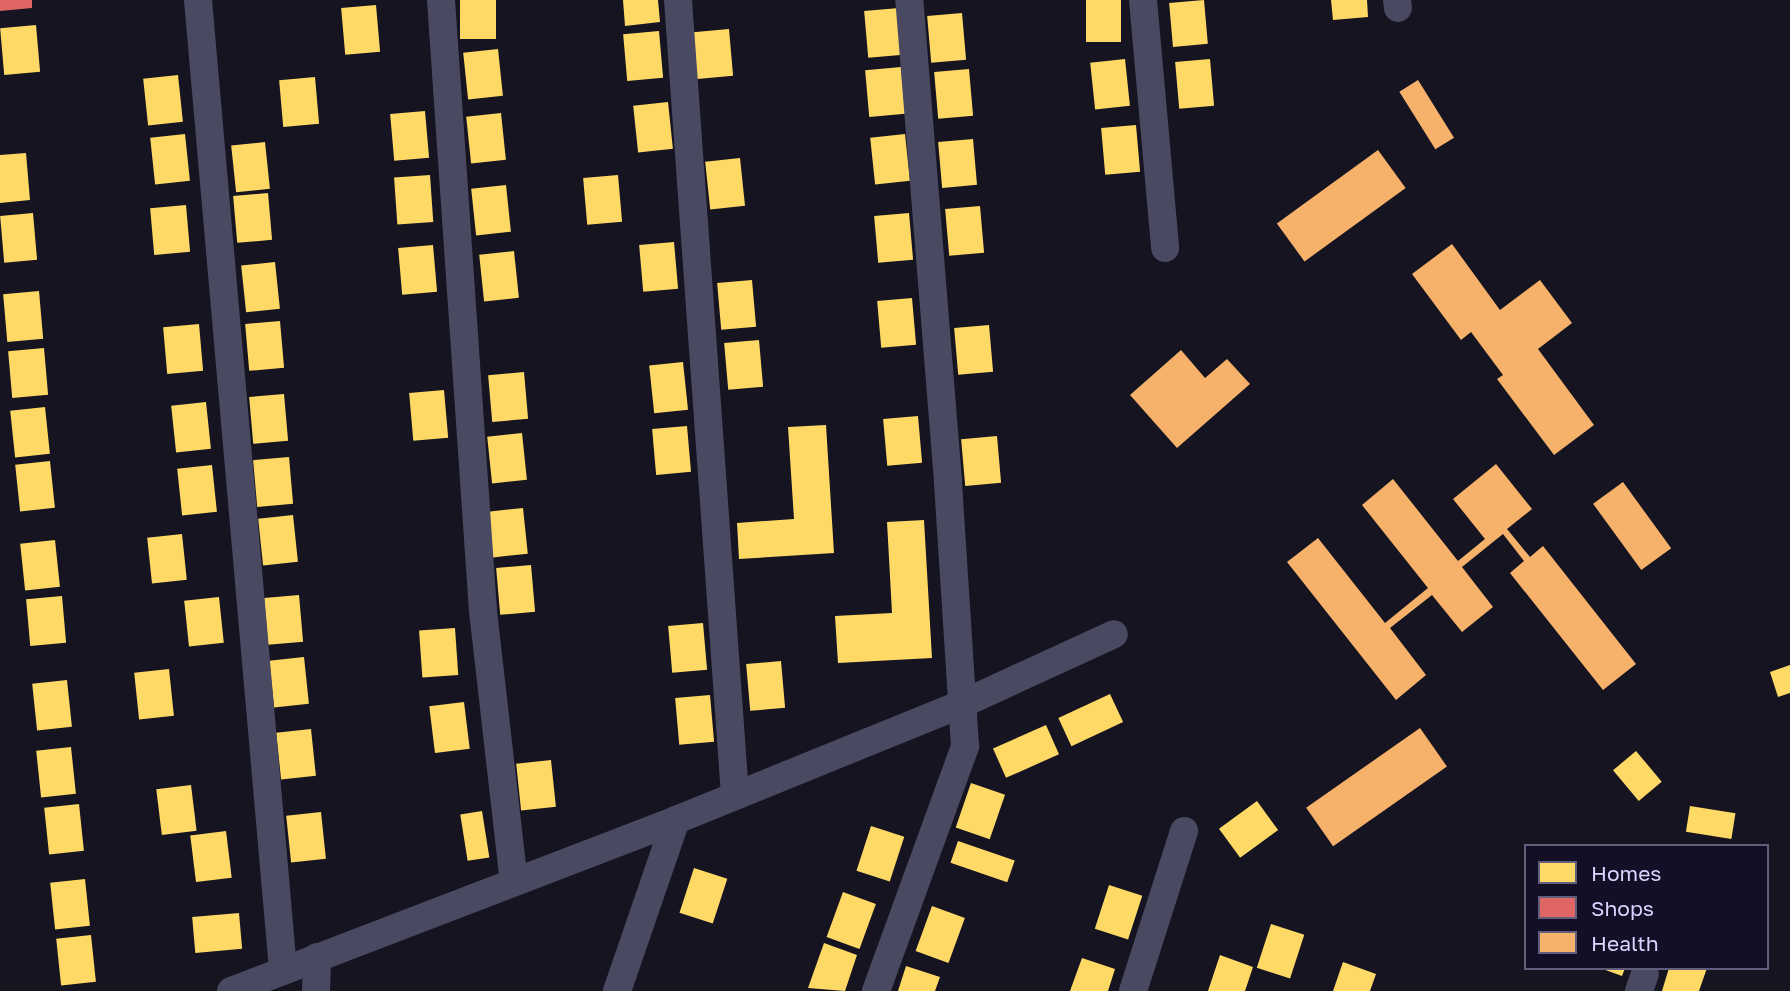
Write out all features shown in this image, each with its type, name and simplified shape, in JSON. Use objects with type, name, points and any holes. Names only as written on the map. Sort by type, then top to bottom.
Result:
[{"type":"street","points":[[198,0],[283,970]]},
{"type":"street","points":[[441,0],[484,611],[514,882]]},
{"type":"street","points":[[678,0],[735,796]]},
{"type":"street","points":[[876,991],[965,746],[948,481],[909,0]]},
{"type":"street","points":[[1143,0],[1165,248]]},
{"type":"street","points":[[231,991],[676,820],[962,704],[1114,634]]},
{"type":"street","points":[[617,991],[676,820]]},
{"type":"street","points":[[1133,991],[1184,831]]},
{"type":"street","points":[[316,991],[317,957]]},
{"type":"building: Homes","points":[[460,0],[496,0],[496,39],[460,39]]},
{"type":"building: Homes","points":[[623,0],[658,0],[660,22],[625,26]]},
{"type":"building: Homes","points":[[1086,0],[1121,0],[1121,42],[1086,42]]},
{"type":"building: Homes","points":[[1204,0],[1208,44],[1173,47],[1169,3]]},
{"type":"building: Homes","points":[[1331,0],[1367,0],[1368,17],[1333,20]]},
{"type":"building: Homes","points":[[376,5],[380,52],[345,55],[341,8]]},
{"type":"building: Homes","points":[[899,8],[903,55],[868,58],[864,11]]},
{"type":"building: Homes","points":[[962,13],[966,60],[931,63],[927,16]]},
{"type":"building: Homes","points":[[36,25],[40,72],[4,75],[0,28]]},
{"type":"building: Homes","points":[[729,29],[733,76],[697,79],[693,32]]},
{"type":"building: Homes","points":[[659,31],[663,78],[627,81],[623,34]]},
{"type":"building: Homes","points":[[498,49],[503,96],[468,99],[463,53]]},
{"type":"building: Homes","points":[[1125,59],[1130,106],[1095,109],[1090,63]]},
{"type":"building: Homes","points":[[1210,59],[1214,106],[1179,109],[1175,62]]},
{"type":"building: Homes","points":[[901,67],[905,114],[869,117],[865,70]]},
{"type":"building: Homes","points":[[969,69],[973,116],[938,119],[934,72]]},
{"type":"building: Homes","points":[[178,75],[183,122],[148,125],[143,79]]},
{"type":"building: Homes","points":[[315,77],[319,124],[283,127],[279,80]]},
{"type":"building: Homes","points":[[668,102],[673,149],[638,152],[633,106]]},
{"type":"building: Homes","points":[[425,111],[429,158],[394,161],[390,114]]},
{"type":"building: Homes","points":[[501,113],[506,160],[471,163],[466,117]]},
{"type":"building: Homes","points":[[1136,125],[1140,172],[1105,175],[1101,128]]},
{"type":"building: Homes","points":[[185,134],[190,181],[155,184],[150,138]]},
{"type":"building: Homes","points":[[905,134],[910,181],[875,184],[870,138]]},
{"type":"building: Homes","points":[[973,139],[977,185],[942,188],[938,142]]},
{"type":"building: Homes","points":[[265,142],[270,189],[236,192],[231,146]]},
{"type":"building: Homes","points":[[26,153],[30,200],[0,203],[0,155]]},
{"type":"building: Homes","points":[[740,158],[745,206],[710,209],[705,162]]},
{"type":"building: Homes","points":[[430,175],[433,222],[397,224],[394,178]]},
{"type":"building: Homes","points":[[618,175],[622,222],[587,225],[583,178]]},
{"type":"building: Homes","points":[[506,185],[511,232],[476,235],[471,189]]},
{"type":"building: Homes","points":[[268,193],[272,240],[237,243],[233,196]]},
{"type":"building: Homes","points":[[186,205],[190,252],[154,255],[150,208]]},
{"type":"building: Homes","points":[[980,206],[984,253],[949,256],[945,209]]},
{"type":"building: Homes","points":[[33,213],[37,260],[4,263],[0,216]]},
{"type":"building: Homes","points":[[909,213],[913,260],[878,263],[874,216]]},
{"type":"building: Homes","points":[[674,242],[678,289],[643,292],[639,245]]},
{"type":"building: Homes","points":[[433,245],[437,292],[402,295],[398,248]]},
{"type":"building: Homes","points":[[514,251],[519,298],[484,301],[479,255]]},
{"type":"building: Homes","points":[[275,262],[280,309],[246,312],[241,266]]},
{"type":"building: Homes","points":[[752,280],[756,327],[721,330],[717,283]]},
{"type":"building: Homes","points":[[39,291],[43,339],[7,342],[3,294]]},
{"type":"building: Homes","points":[[912,298],[916,345],[881,348],[877,301]]},
{"type":"building: Homes","points":[[280,321],[284,368],[249,371],[245,324]]},
{"type":"building: Homes","points":[[199,324],[203,371],[167,374],[163,327]]},
{"type":"building: Homes","points":[[989,325],[993,372],[958,375],[954,328]]},
{"type":"building: Homes","points":[[759,340],[763,387],[728,390],[724,343]]},
{"type":"building: Homes","points":[[44,348],[48,395],[12,398],[8,351]]},
{"type":"building: Homes","points":[[683,362],[688,410],[654,413],[649,366]]},
{"type":"building: Homes","points":[[524,372],[528,419],[492,422],[488,375]]},
{"type":"building: Homes","points":[[444,390],[448,438],[413,441],[409,393]]},
{"type":"building: Homes","points":[[284,394],[288,441],[253,444],[249,397]]},
{"type":"building: Homes","points":[[206,402],[211,449],[176,452],[171,406]]},
{"type":"building: Homes","points":[[45,407],[50,454],[15,457],[10,411]]},
{"type":"building: Homes","points":[[918,416],[922,463],[887,466],[883,419]]},
{"type":"building: Homes","points":[[826,425],[834,553],[739,559],[737,523],[794,519],[788,427]]},
{"type":"building: Homes","points":[[687,426],[691,472],[656,475],[652,429]]},
{"type":"building: Homes","points":[[522,433],[527,480],[492,483],[487,437]]},
{"type":"building: Homes","points":[[997,436],[1001,483],[965,486],[961,439]]},
{"type":"building: Homes","points":[[289,457],[293,504],[257,507],[253,460]]},
{"type":"building: Homes","points":[[50,461],[55,508],[20,511],[15,465]]},
{"type":"building: Homes","points":[[212,465],[217,512],[182,515],[177,469]]},
{"type":"building: Homes","points":[[523,508],[528,554],[493,557],[488,512]]},
{"type":"building: Homes","points":[[293,515],[298,562],[263,565],[258,519]]},
{"type":"building: Homes","points":[[924,520],[932,658],[838,663],[835,616],[892,613],[887,522]]},
{"type":"building: Homes","points":[[182,534],[187,580],[152,583],[147,538]]},
{"type":"building: Homes","points":[[55,540],[60,587],[25,590],[20,544]]},
{"type":"building: Homes","points":[[531,565],[535,612],[500,615],[496,568]]},
{"type":"building: Homes","points":[[299,595],[303,642],[268,645],[264,598]]},
{"type":"building: Homes","points":[[62,596],[66,643],[30,646],[26,599]]},
{"type":"building: Homes","points":[[219,597],[224,643],[189,646],[184,601]]},
{"type":"building: Homes","points":[[703,623],[707,670],[672,673],[668,626]]},
{"type":"building: Homes","points":[[455,628],[458,675],[422,677],[419,631]]},
{"type":"building: Homes","points":[[304,657],[309,704],[274,707],[269,661]]},
{"type":"building: Homes","points":[[781,661],[785,708],[750,711],[746,664]]},
{"type":"building: Homes","points":[[1790,665],[1790,693],[1778,697],[1770,672]]},
{"type":"building: Homes","points":[[169,669],[174,716],[139,719],[134,673]]},
{"type":"building: Homes","points":[[67,680],[72,727],[37,730],[32,684]]},
{"type":"building: Homes","points":[[1110,694],[1123,722],[1071,746],[1058,718]]},
{"type":"building: Homes","points":[[710,695],[714,742],[679,745],[675,698]]},
{"type":"building: Homes","points":[[464,702],[470,749],[435,753],[429,706]]},
{"type":"building: Homes","points":[[1046,725],[1059,754],[1006,778],[993,749]]},
{"type":"building: Homes","points":[[311,729],[316,776],[281,779],[276,733]]},
{"type":"building: Homes","points":[[71,747],[76,794],[41,797],[36,751]]},
{"type":"building: Homes","points":[[1636,751],[1662,782],[1639,801],[1613,770]]},
{"type":"building: Homes","points":[[551,760],[556,807],[521,810],[516,764]]},
{"type":"building: Homes","points":[[971,783],[1005,795],[990,839],[956,827]]},
{"type":"building: Homes","points":[[191,785],[197,831],[162,835],[156,789]]},
{"type":"building: Homes","points":[[1257,801],[1278,830],[1240,858],[1219,829]]},
{"type":"building: Homes","points":[[79,804],[84,851],[49,854],[44,808]]},
{"type":"building: Homes","points":[[1690,806],[1735,813],[1731,839],[1686,832]]},
{"type":"building: Homes","points":[[482,811],[489,857],[468,861],[460,814]]},
{"type":"building: Homes","points":[[321,812],[326,859],[291,862],[286,816]]},
{"type":"building: Homes","points":[[871,826],[904,837],[890,882],[856,871]]},
{"type":"building: Homes","points":[[226,831],[232,878],[196,882],[190,835]]},
{"type":"building: Homes","points":[[958,841],[1015,861],[1007,882],[951,863]]},
{"type":"building: Homes","points":[[694,868],[727,879],[713,924],[679,913]]},
{"type":"building: Homes","points":[[85,879],[90,926],[55,929],[50,883]]},
{"type":"building: Homes","points":[[1109,885],[1142,896],[1128,940],[1095,929]]},
{"type":"building: Homes","points":[[843,892],[876,904],[859,949],[827,937]]},
{"type":"building: Homes","points":[[932,906],[965,918],[948,963],[916,951]]},
{"type":"building: Homes","points":[[239,913],[242,949],[195,953],[192,917]]},
{"type":"building: Homes","points":[[1271,924],[1304,935],[1290,979],[1257,968]]},
{"type":"building: Homes","points":[[91,935],[96,982],[61,985],[56,939]]},
{"type":"building: Homes","points":[[824,943],[857,955],[845,991],[808,988]]},
{"type":"building: Homes","points":[[1220,955],[1253,967],[1245,991],[1208,991]]},
{"type":"building: Homes","points":[[1082,958],[1115,969],[1108,991],[1070,991]]},
{"type":"building: Homes","points":[[1343,962],[1376,974],[1370,991],[1333,991]]},
{"type":"building: Homes","points":[[906,966],[940,977],[935,991],[898,991]]},
{"type":"building: Homes","points":[[1606,970],[1624,970],[1622,976]]},
{"type":"building: Homes","points":[[1668,970],[1706,970],[1699,991],[1662,991]]},
{"type":"building: Shops","points":[[0,0],[32,0],[32,8],[0,11]]},
{"type":"building: Health","points":[[1418,80],[1454,138],[1435,149],[1399,92]]},
{"type":"building: Health","points":[[1378,150],[1406,188],[1304,261],[1277,223]]},
{"type":"building: Health","points":[[1452,244],[1500,310],[1540,280],[1572,323],[1538,349],[1594,425],[1554,455],[1497,379],[1503,375],[1471,332],[1461,340],[1412,274]]},
{"type":"building: Health","points":[[1181,350],[1205,378],[1227,359],[1250,384],[1177,448],[1130,395]]},
{"type":"building: Health","points":[[1496,464],[1532,509],[1507,529],[1530,557],[1543,546],[1636,664],[1603,690],[1510,573],[1524,561],[1503,534],[1462,567],[1493,607],[1462,632],[1432,595],[1390,628],[1426,675],[1396,700],[1287,562],[1318,538],[1385,623],[1428,588],[1362,505],[1393,479],[1458,561],[1485,539],[1453,499]]},
{"type":"building: Health","points":[[1623,482],[1671,548],[1641,570],[1593,504]]},
{"type":"building: Health","points":[[1420,728],[1447,767],[1333,846],[1306,808]]}]
